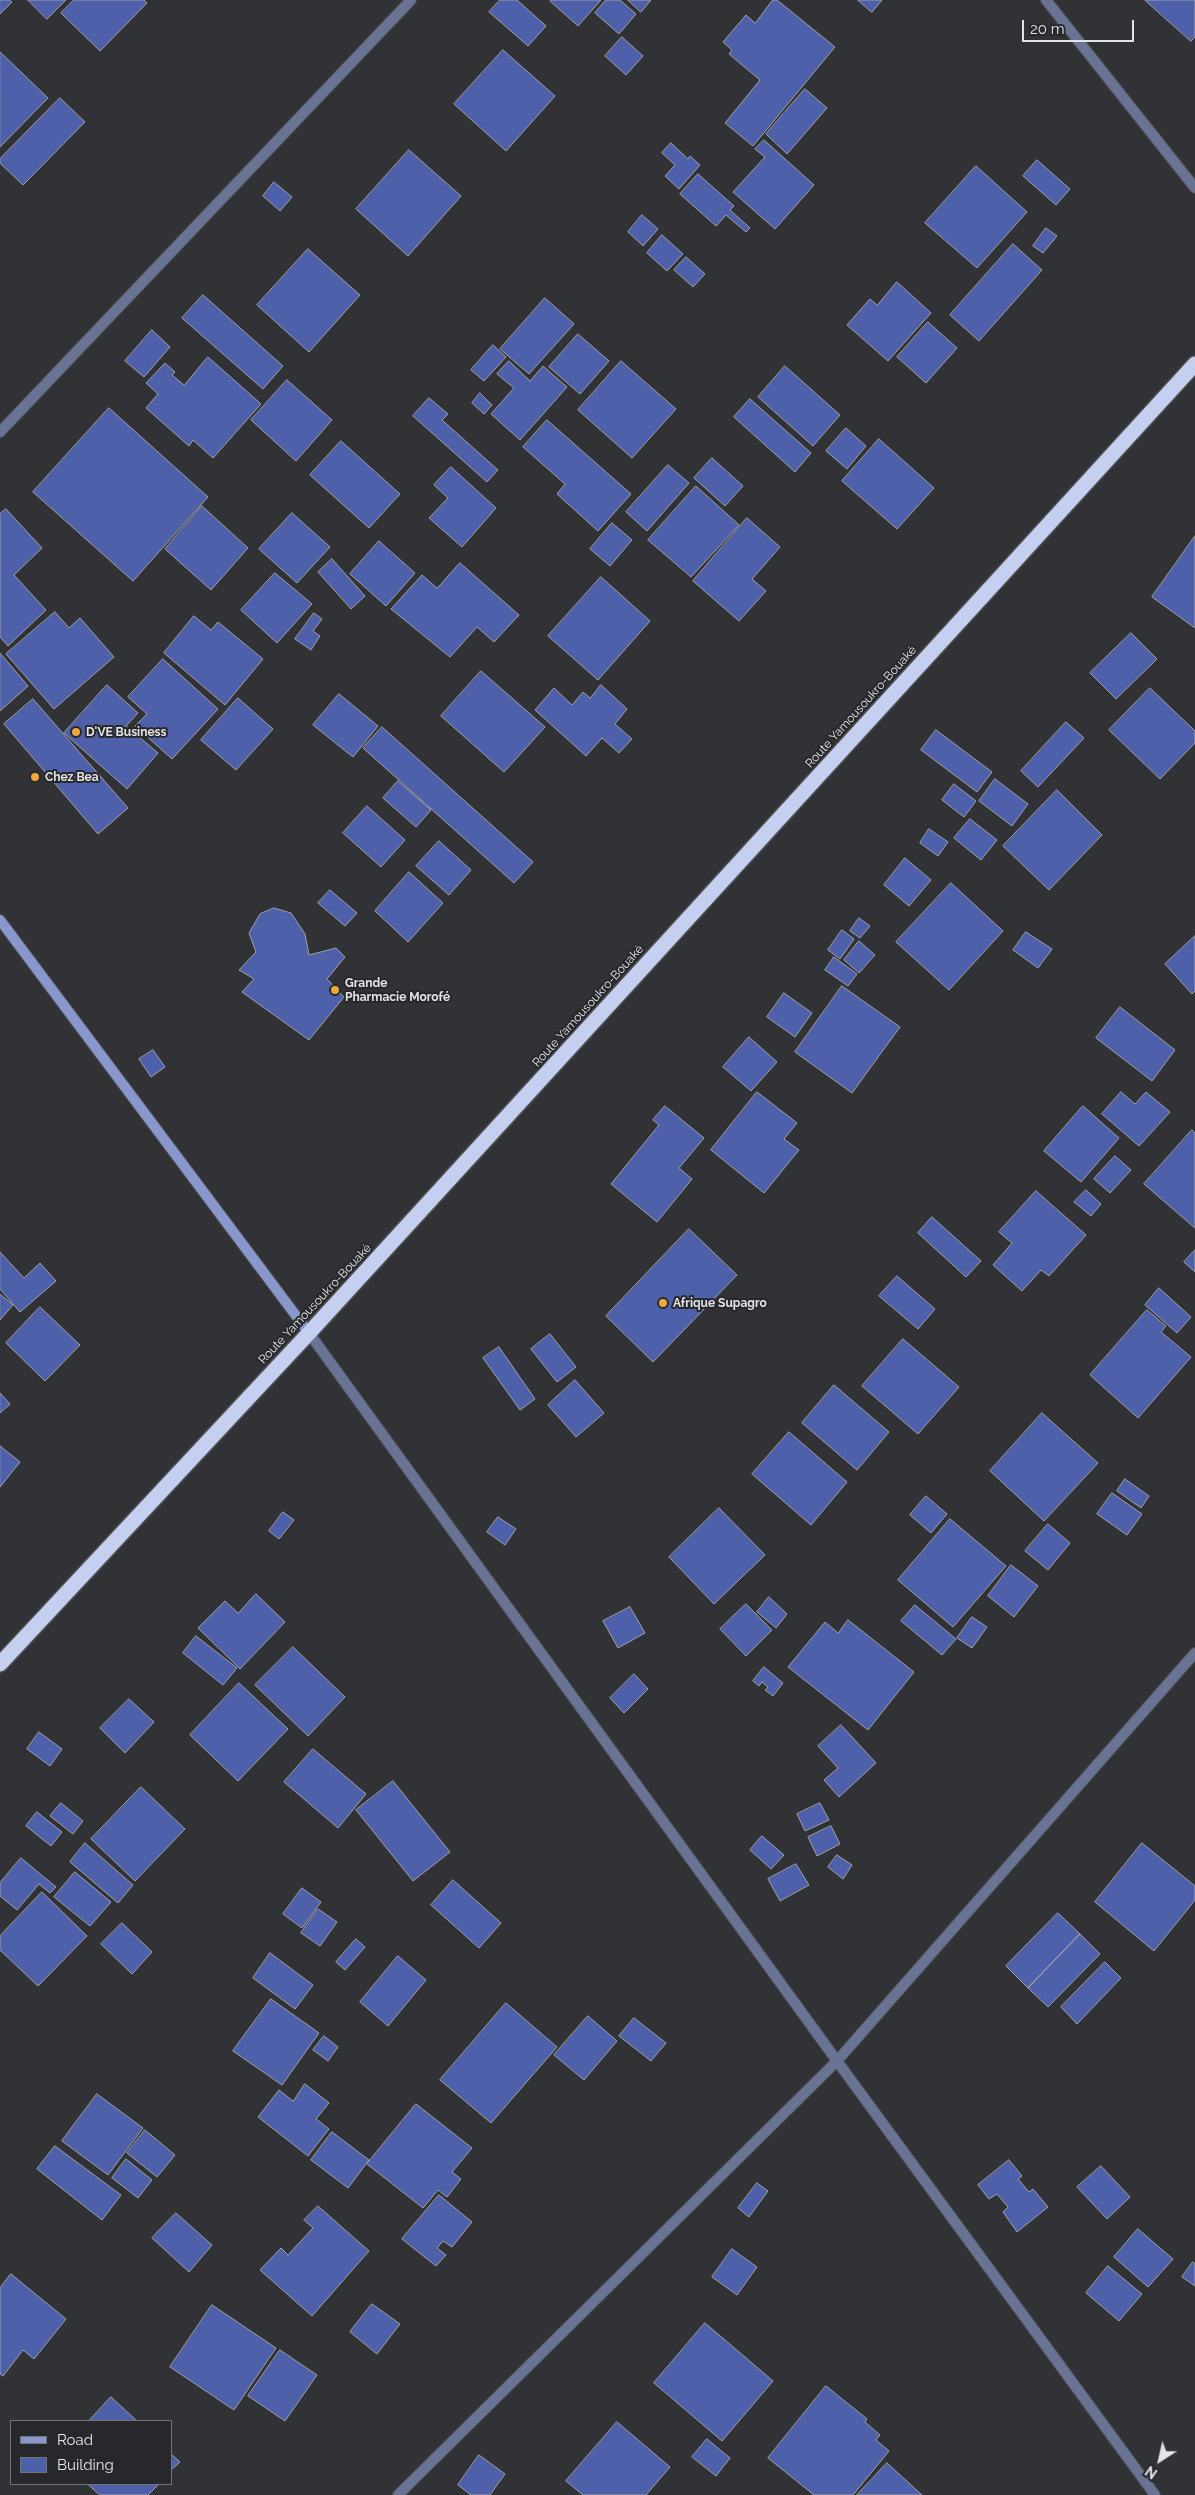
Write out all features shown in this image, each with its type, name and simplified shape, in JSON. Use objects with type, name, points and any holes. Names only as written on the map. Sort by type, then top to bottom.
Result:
[{"type":"highway","name":"Route Yamousoukro-Bouaké","points":[[0,1664],[310,1333],[1195,364]]},
{"type":"street","points":[[0,432],[411,0]]},
{"type":"street","points":[[1046,0],[1195,188]]},
{"type":"street","points":[[0,920],[310,1333],[837,2061],[1155,2495]]},
{"type":"street","points":[[398,2495],[837,2061],[1195,1654]]},
{"type":"building","points":[[0,0],[12,2],[0,14]]},
{"type":"building","points":[[28,0],[66,0],[47,19]]},
{"type":"building","points":[[74,0],[144,0],[147,3],[100,51],[61,13]]},
{"type":"building","points":[[500,0],[517,0],[546,26],[528,46],[489,12]]},
{"type":"building","points":[[551,0],[601,0],[578,26]]},
{"type":"building","points":[[606,0],[620,0],[636,14],[619,34],[595,13]]},
{"type":"building","points":[[628,0],[651,0],[641,12]]},
{"type":"building","points":[[773,0],[777,0],[835,47],[753,146],[725,123],[760,80],[729,54],[732,50],[723,42],[746,15],[755,23]]},
{"type":"building","points":[[858,0],[882,0],[872,12]]},
{"type":"building","points":[[1145,0],[1195,0],[1195,37],[1191,41]]},
{"type":"building","points":[[622,37],[643,56],[626,75],[605,56]]},
{"type":"building","points":[[503,50],[555,96],[506,151],[454,104]]},
{"type":"building","points":[[0,52],[48,98],[0,147]]},
{"type":"building","points":[[805,89],[827,108],[787,154],[766,134]]},
{"type":"building","points":[[60,98],[85,122],[23,185],[0,163],[0,159]]},
{"type":"building","points":[[764,140],[814,185],[775,229],[733,192],[765,157],[755,149]]},
{"type":"building","points":[[671,143],[688,159],[690,156],[700,165],[679,189],[665,176],[675,165],[662,153]]},
{"type":"building","points":[[409,150],[461,196],[408,256],[356,209]]},
{"type":"building","points":[[1037,160],[1070,189],[1056,205],[1023,176]]},
{"type":"building","points":[[976,166],[1027,212],[977,268],[925,223]]},
{"type":"building","points":[[698,174],[734,206],[730,210],[750,228],[746,232],[726,215],[716,226],[680,194]]},
{"type":"building","points":[[274,182],[292,197],[280,211],[263,196]]},
{"type":"building","points":[[642,215],[658,229],[643,246],[628,232]]},
{"type":"building","points":[[1046,228],[1057,236],[1043,253],[1033,246]]},
{"type":"building","points":[[662,235],[683,254],[667,271],[647,253]]},
{"type":"building","points":[[1013,244],[1042,270],[979,341],[950,315]]},
{"type":"building","points":[[308,249],[360,295],[309,352],[257,305]]},
{"type":"building","points":[[686,257],[705,274],[693,287],[674,270]]},
{"type":"building","points":[[897,282],[931,313],[888,361],[847,325],[870,299],[877,305]]},
{"type":"building","points":[[203,295],[283,366],[263,389],[182,318]]},
{"type":"building","points":[[545,298],[574,324],[529,374],[500,349]]},
{"type":"building","points":[[928,322],[957,348],[926,383],[897,357]]},
{"type":"building","points":[[152,330],[170,347],[144,377],[125,361]]},
{"type":"building","points":[[578,334],[609,361],[580,394],[549,367]]},
{"type":"building","points":[[493,345],[506,357],[484,381],[471,370]]},
{"type":"building","points":[[208,357],[261,404],[213,458],[193,440],[189,446],[146,408],[158,394],[146,383],[165,363],[175,372],[172,375],[184,385]]},
{"type":"building","points":[[509,361],[530,381],[543,366],[567,387],[520,440],[491,414],[514,388],[497,374]]},
{"type":"building","points":[[621,361],[676,409],[632,458],[578,410]]},
{"type":"building","points":[[785,366],[840,415],[813,446],[758,397]]},
{"type":"building","points":[[287,380],[332,420],[296,461],[251,420]]},
{"type":"building","points":[[480,393],[492,405],[484,414],[472,403]]},
{"type":"building","points":[[429,398],[448,414],[442,420],[498,470],[487,482],[413,416]]},
{"type":"building","points":[[750,399],[811,453],[795,472],[734,417]]},
{"type":"building","points":[[109,408],[208,497],[133,581],[33,492]]},
{"type":"building","points":[[547,420],[631,494],[598,531],[557,494],[565,484],[523,447]]},
{"type":"building","points":[[846,428],[866,446],[847,469],[826,451]]},
{"type":"building","points":[[879,439],[934,488],[897,529],[842,481]]},
{"type":"building","points":[[341,441],[400,494],[369,528],[310,475]]},
{"type":"building","points":[[712,458],[743,486],[725,506],[694,478]]},
{"type":"building","points":[[668,465],[689,483],[647,531],[626,512]]},
{"type":"building","points":[[451,467],[496,508],[462,547],[429,518],[448,498],[434,485]]},
{"type":"building","points":[[696,486],[739,525],[691,577],[648,540]]},
{"type":"building","points":[[202,506],[248,548],[211,590],[165,549]]},
{"type":"building","points":[[6,509],[42,548],[14,575],[46,610],[8,646],[0,637],[0,514]]},
{"type":"building","points":[[292,513],[330,547],[297,583],[259,549]]},
{"type":"building","points":[[747,518],[780,547],[752,579],[766,591],[739,621],[693,581]]},
{"type":"building","points":[[612,523],[632,540],[610,566],[590,549]]},
{"type":"building","points":[[1195,536],[1195,628],[1152,597]]},
{"type":"building","points":[[379,541],[415,573],[386,606],[350,574]]},
{"type":"building","points":[[332,559],[365,596],[351,609],[318,572]]},
{"type":"building","points":[[460,563],[519,615],[494,642],[477,627],[450,657],[391,609],[422,575],[437,588]]},
{"type":"building","points":[[275,573],[312,604],[277,643],[241,610]]},
{"type":"building","points":[[601,577],[650,621],[598,680],[548,636]]},
{"type":"building","points":[[55,612],[69,628],[80,618],[114,657],[54,709],[6,654]]},
{"type":"building","points":[[314,613],[322,619],[313,631],[320,636],[311,650],[295,639]]},
{"type":"building","points":[[194,616],[211,630],[218,622],[263,659],[225,705],[164,653]]},
{"type":"building","points":[[1131,633],[1157,659],[1116,699],[1090,673]]},
{"type":"building","points":[[0,653],[28,686],[0,711]]},
{"type":"building","points":[[163,659],[218,709],[172,759],[135,726],[147,714],[128,697]]},
{"type":"building","points":[[481,671],[545,727],[504,772],[441,716]]},
{"type":"building","points":[[107,685],[138,713],[126,726],[158,753],[127,789],[64,733]]},
{"type":"building","points":[[601,685],[627,709],[615,724],[632,739],[619,753],[602,738],[586,756],[535,710],[554,688],[572,705],[583,692],[590,698]]},
{"type":"building","points":[[1150,688],[1195,731],[1195,743],[1160,779],[1109,730]]},
{"type":"building","points":[[339,694],[378,726],[353,757],[313,725]]},
{"type":"building","points":[[238,698],[273,729],[236,770],[201,740]]},
{"type":"building","points":[[33,699],[128,808],[98,834],[4,724]]},
{"type":"building","points":[[1066,722],[1084,738],[1038,787],[1021,771]]},
{"type":"building","points":[[382,727],[533,862],[514,883],[363,748]]},
{"type":"building","points":[[936,730],[992,772],[977,792],[921,750]]},
{"type":"building","points":[[995,779],[1028,804],[1012,826],[979,801]]},
{"type":"building","points":[[398,781],[431,810],[416,827],[383,798]]},
{"type":"building","points":[[954,784],[976,801],[964,817],[942,800]]},
{"type":"building","points":[[1057,790],[1102,835],[1049,890],[1003,846]]},
{"type":"building","points":[[367,806],[405,840],[381,867],[343,833]]},
{"type":"building","points":[[970,819],[997,840],[981,860],[954,838]]},
{"type":"building","points":[[929,829],[948,842],[938,856],[920,843]]},
{"type":"building","points":[[439,841],[471,870],[449,895],[416,866]]},
{"type":"building","points":[[905,858],[931,880],[909,906],[884,885]]},
{"type":"building","points":[[409,872],[443,903],[408,942],[375,911]]},
{"type":"building","points":[[951,883],[1003,931],[949,990],[896,942]]},
{"type":"building","points":[[330,890],[357,913],[345,926],[318,903]]},
{"type":"building","points":[[274,908],[291,913],[305,934],[309,955],[336,948],[345,957],[327,979],[344,997],[309,1040],[242,992],[254,979],[239,970],[256,952],[249,933],[260,914]]},
{"type":"building","points":[[859,918],[870,926],[860,938],[850,931]]},
{"type":"building","points":[[842,930],[854,939],[840,959],[828,950]]},
{"type":"building","points":[[1026,932],[1052,949],[1038,968],[1013,950]]},
{"type":"building","points":[[1195,936],[1195,991],[1192,994],[1165,964]]},
{"type":"building","points":[[859,941],[875,955],[859,973],[844,960]]},
{"type":"building","points":[[834,957],[857,974],[848,986],[825,970]]},
{"type":"building","points":[[842,986],[900,1027],[852,1093],[795,1052]]},
{"type":"building","points":[[784,993],[812,1013],[795,1037],[767,1017]]},
{"type":"building","points":[[1120,1007],[1175,1050],[1152,1081],[1096,1038]]},
{"type":"building","points":[[749,1037],[777,1062],[751,1091],[723,1067]]},
{"type":"building","points":[[153,1050],[165,1067],[151,1077],[139,1059]]},
{"type":"building","points":[[757,1092],[797,1123],[784,1139],[799,1150],[764,1193],[711,1150]]},
{"type":"building","points":[[1121,1092],[1135,1104],[1146,1092],[1170,1112],[1139,1146],[1102,1114]]},
{"type":"building","points":[[665,1106],[704,1138],[679,1168],[692,1179],[657,1222],[611,1184],[659,1125],[653,1120]]},
{"type":"building","points":[[1083,1106],[1119,1138],[1081,1182],[1044,1151]]},
{"type":"building","points":[[1192,1130],[1195,1133],[1195,1228],[1144,1184]]},
{"type":"building","points":[[1115,1156],[1131,1170],[1110,1193],[1094,1179]]},
{"type":"building","points":[[1086,1190],[1101,1204],[1091,1216],[1074,1202]]},
{"type":"building","points":[[1036,1191],[1086,1235],[1049,1276],[1041,1270],[1022,1291],[993,1265],[1012,1243],[999,1232]]},
{"type":"building","points":[[932,1217],[981,1261],[966,1277],[918,1233]]},
{"type":"building","points":[[689,1229],[737,1275],[653,1362],[606,1316]]},
{"type":"building","points":[[1195,1250],[1195,1272],[1184,1262]]},
{"type":"building","points":[[0,1252],[24,1278],[40,1263],[56,1281],[20,1312],[0,1289]]},
{"type":"building","points":[[897,1276],[935,1309],[918,1329],[879,1296]]},
{"type":"building","points":[[1159,1288],[1191,1317],[1177,1333],[1145,1305]]},
{"type":"building","points":[[0,1294],[13,1305],[0,1320]]},
{"type":"building","points":[[40,1307],[80,1345],[45,1381],[6,1343]]},
{"type":"building","points":[[1147,1310],[1166,1326],[1161,1332],[1191,1357],[1138,1418],[1090,1375]]},
{"type":"building","points":[[550,1334],[576,1367],[557,1382],[531,1349]]},
{"type":"building","points":[[903,1339],[959,1387],[918,1434],[862,1386]]},
{"type":"building","points":[[499,1347],[535,1399],[520,1410],[483,1358]]},
{"type":"building","points":[[575,1380],[604,1413],[576,1437],[548,1405]]},
{"type":"building","points":[[834,1385],[889,1432],[857,1470],[802,1423]]},
{"type":"building","points":[[0,1393],[10,1404],[0,1413]]},
{"type":"building","points":[[1042,1413],[1098,1463],[1044,1521],[990,1471]]},
{"type":"building","points":[[789,1432],[847,1482],[811,1525],[752,1474]]},
{"type":"building","points":[[0,1446],[20,1462],[0,1487]]},
{"type":"building","points":[[1125,1479],[1149,1496],[1141,1508],[1117,1491]]},
{"type":"building","points":[[1112,1493],[1142,1514],[1127,1535],[1097,1514]]},
{"type":"building","points":[[926,1496],[947,1514],[931,1533],[910,1515]]},
{"type":"building","points":[[719,1508],[765,1555],[714,1604],[669,1557]]},
{"type":"building","points":[[283,1512],[294,1520],[279,1539],[269,1531]]},
{"type":"building","points":[[498,1517],[516,1529],[505,1545],[487,1532]]},
{"type":"building","points":[[950,1519],[1006,1566],[953,1627],[898,1580]]},
{"type":"building","points":[[1048,1524],[1070,1543],[1048,1570],[1025,1551]]},
{"type":"building","points":[[1011,1565],[1038,1586],[1014,1617],[988,1596]]},
{"type":"building","points":[[256,1594],[285,1622],[240,1669],[198,1628],[225,1601],[238,1613]]},
{"type":"building","points":[[769,1597],[787,1614],[776,1628],[757,1612]]},
{"type":"building","points":[[746,1604],[772,1630],[746,1656],[720,1629]]},
{"type":"building","points":[[915,1605],[956,1639],[942,1655],[901,1621]]},
{"type":"building","points":[[630,1607],[645,1633],[618,1648],[603,1621]]},
{"type":"building","points":[[972,1617],[987,1627],[972,1648],[957,1638]]},
{"type":"building","points":[[848,1620],[914,1672],[868,1730],[788,1667],[825,1622],[838,1633]]},
{"type":"building","points":[[196,1636],[237,1668],[223,1685],[183,1653]]},
{"type":"building","points":[[293,1647],[345,1697],[308,1736],[255,1685]]},
{"type":"building","points":[[764,1667],[783,1683],[773,1696],[765,1690],[768,1687],[762,1682],[759,1686],[753,1681]]},
{"type":"building","points":[[634,1674],[648,1689],[624,1713],[610,1698]]},
{"type":"building","points":[[239,1683],[288,1729],[238,1781],[190,1735]]},
{"type":"building","points":[[129,1699],[154,1722],[125,1753],[100,1728]]},
{"type":"building","points":[[841,1725],[876,1763],[839,1797],[824,1780],[838,1768],[818,1746]]},
{"type":"building","points":[[39,1732],[62,1749],[50,1766],[27,1749]]},
{"type":"building","points":[[313,1749],[366,1794],[338,1828],[284,1782]]},
{"type":"building","points":[[393,1781],[450,1852],[413,1881],[356,1810]]},
{"type":"building","points":[[141,1787],[185,1829],[135,1881],[91,1839]]},
{"type":"building","points":[[61,1803],[83,1821],[73,1834],[50,1816]]},
{"type":"building","points":[[820,1803],[829,1820],[805,1831],[797,1814]]},
{"type":"building","points":[[37,1812],[62,1832],[51,1846],[26,1826]]},
{"type":"building","points":[[831,1826],[840,1844],[817,1856],[808,1837]]},
{"type":"building","points":[[762,1836],[784,1855],[771,1869],[750,1850]]},
{"type":"building","points":[[85,1843],[133,1885],[118,1903],[70,1862]]},
{"type":"building","points":[[1142,1843],[1195,1886],[1195,1900],[1154,1951],[1095,1902]]},
{"type":"building","points":[[837,1855],[852,1865],[843,1879],[828,1867]]},
{"type":"building","points":[[21,1858],[56,1887],[50,1893],[39,1884],[17,1910],[0,1896],[0,1883]]},
{"type":"building","points":[[796,1864],[809,1885],[780,1901],[768,1879]]},
{"type":"building","points":[[75,1872],[111,1902],[90,1926],[54,1897]]},
{"type":"building","points":[[453,1880],[501,1923],[479,1948],[431,1905]]},
{"type":"building","points":[[302,1888],[321,1902],[302,1928],[283,1914]]},
{"type":"building","points":[[42,1892],[87,1936],[38,1986],[0,1950],[0,1936]]},
{"type":"building","points":[[318,1909],[337,1922],[320,1946],[301,1933]]},
{"type":"building","points":[[1058,1913],[1080,1934],[1028,1988],[1006,1966]]},
{"type":"building","points":[[122,1923],[152,1952],[132,1974],[101,1944]]},
{"type":"building","points":[[1080,1934],[1100,1954],[1048,2007],[1028,1988]]},
{"type":"building","points":[[356,1939],[365,1947],[345,1970],[336,1962]]},
{"type":"building","points":[[270,1953],[313,1985],[295,2009],[253,1978]]},
{"type":"building","points":[[398,1956],[426,1980],[388,2026],[360,2002]]},
{"type":"building","points":[[1105,1962],[1121,1978],[1077,2024],[1061,2007]]},
{"type":"building","points":[[271,1999],[319,2033],[282,2085],[233,2051]]},
{"type":"building","points":[[506,2003],[557,2047],[491,2123],[440,2080]]},
{"type":"building","points":[[588,2016],[617,2041],[584,2080],[554,2055]]},
{"type":"building","points":[[634,2018],[666,2043],[651,2061],[619,2036]]},
{"type":"building","points":[[324,2036],[338,2047],[328,2061],[313,2050]]},
{"type":"building","points":[[305,2084],[329,2103],[316,2119],[329,2129],[308,2156],[258,2117],[279,2090],[293,2101]]},
{"type":"building","points":[[97,2094],[143,2128],[108,2175],[62,2141]]},
{"type":"building","points":[[416,2104],[472,2148],[452,2172],[461,2179],[447,2197],[438,2190],[423,2208],[367,2164]]},
{"type":"building","points":[[145,2130],[175,2155],[157,2177],[127,2153]]},
{"type":"building","points":[[332,2132],[369,2160],[348,2188],[311,2160]]},
{"type":"building","points":[[55,2146],[121,2195],[102,2220],[37,2169]]},
{"type":"building","points":[[126,2159],[152,2180],[138,2198],[112,2178]]},
{"type":"building","points":[[1009,2160],[1022,2176],[1018,2179],[1029,2192],[1033,2189],[1048,2207],[1017,2232],[1003,2212],[1008,2207],[997,2194],[989,2199],[978,2185]]},
{"type":"building","points":[[1101,2166],[1130,2197],[1107,2219],[1077,2187]]},
{"type":"building","points":[[757,2183],[768,2191],[749,2217],[738,2208]]},
{"type":"building","points":[[439,2195],[472,2222],[452,2247],[443,2241],[437,2248],[446,2255],[436,2266],[402,2239]]},
{"type":"building","points":[[318,2206],[369,2251],[312,2316],[260,2270],[281,2248],[288,2255],[313,2228],[304,2220]]},
{"type":"building","points":[[176,2213],[212,2245],[189,2272],[152,2238]]},
{"type":"building","points":[[1138,2229],[1173,2259],[1148,2287],[1114,2257]]},
{"type":"building","points":[[732,2249],[757,2267],[737,2295],[712,2277]]},
{"type":"building","points":[[1193,2262],[1195,2264],[1195,2286],[1182,2277]]},
{"type":"building","points":[[1108,2266],[1142,2294],[1119,2321],[1086,2293]]},
{"type":"building","points":[[11,2274],[66,2319],[34,2359],[23,2350],[3,2376],[0,2374],[0,2288]]},
{"type":"building","points":[[372,2304],[400,2324],[377,2354],[350,2332]]},
{"type":"building","points":[[212,2305],[276,2348],[234,2410],[170,2367]]},
{"type":"building","points":[[705,2323],[773,2381],[722,2441],[654,2383]]},
{"type":"building","points":[[280,2350],[317,2375],[285,2421],[248,2396]]},
{"type":"building","points":[[826,2386],[867,2419],[865,2422],[880,2435],[876,2440],[889,2451],[853,2495],[814,2495],[768,2458]]},
{"type":"building","points":[[111,2397],[136,2420],[90,2420]]},
{"type":"building","points":[[617,2422],[670,2467],[646,2495],[583,2495],[566,2481]]},
{"type":"building","points":[[707,2439],[730,2458],[716,2476],[692,2457]]},
{"type":"building","points":[[172,2455],[180,2462],[172,2469]]},
{"type":"building","points":[[479,2455],[505,2474],[490,2495],[471,2495],[458,2485]]},
{"type":"building","points":[[887,2463],[922,2495],[857,2495]]},
{"type":"building","points":[[89,2485],[158,2485],[148,2495],[100,2495]]},
{"type":"place","name":"D'VE Business","points":[[76,732]]},
{"type":"place","name":"Chez Bea","points":[[35,777]]},
{"type":"place","name":"Grande Pharmacie Morofé","points":[[335,990]]},
{"type":"place","name":"Afrique Supagro","points":[[663,1303]]}]
